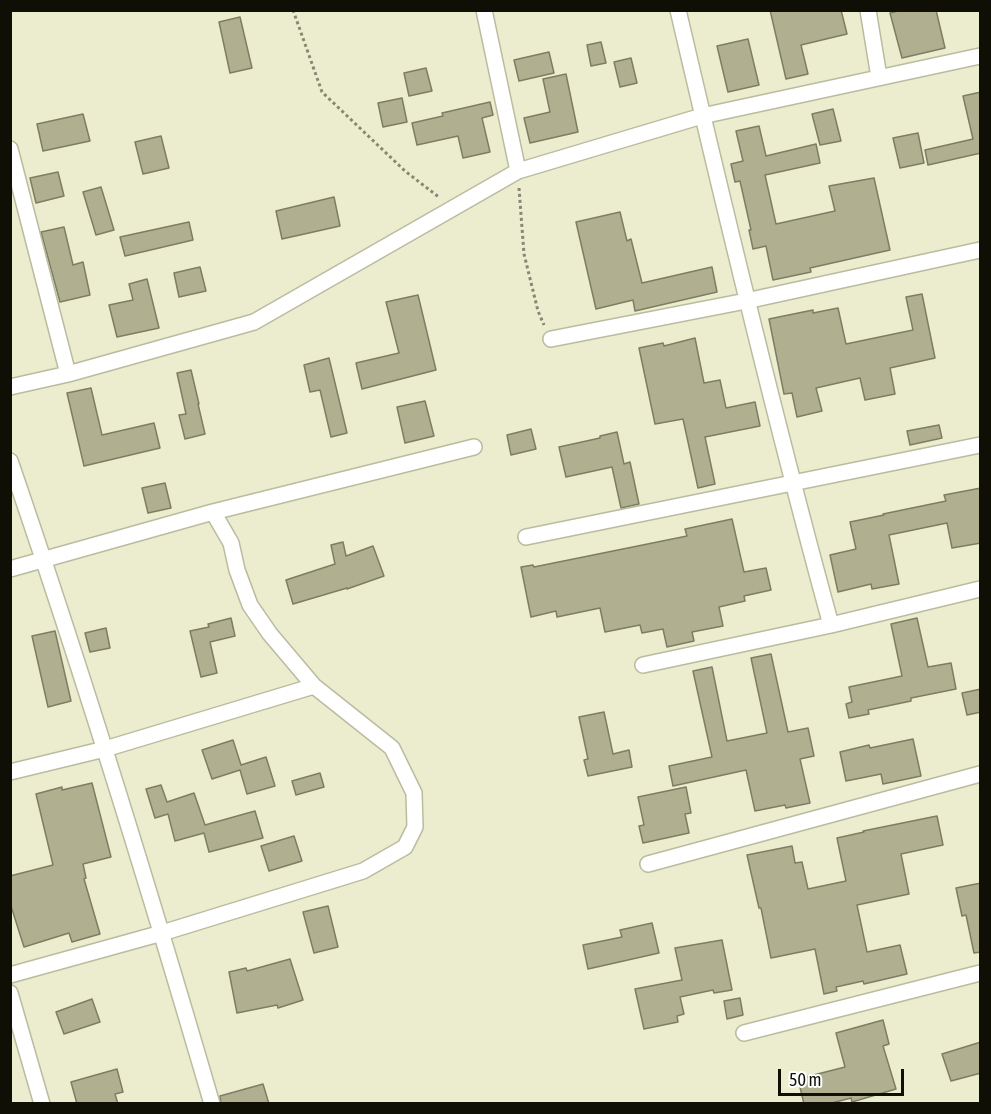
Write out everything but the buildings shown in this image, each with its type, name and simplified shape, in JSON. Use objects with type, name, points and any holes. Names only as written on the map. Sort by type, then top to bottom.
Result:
[{"type":"street","points":[[484,10],[518,171]]},
{"type":"street","points":[[678,10],[746,301],[792,484],[831,625]]},
{"type":"street","points":[[868,10],[879,78]]},
{"type":"street","points":[[10,387],[68,374],[254,322],[518,171],[702,116],[981,56]]},
{"type":"street","points":[[10,149],[68,374]]},
{"type":"street","points":[[550,339],[746,301],[981,250]]},
{"type":"street","points":[[526,537],[981,445]]},
{"type":"street","points":[[10,569],[213,512],[474,447]]},
{"type":"street","points":[[10,461],[105,749],[212,1104]]},
{"type":"street","points":[[10,975],[162,933],[363,871],[405,846],[415,827],[414,793],[392,748],[314,686],[270,634],[250,605],[237,570],[231,543],[213,512]]},
{"type":"street","points":[[643,665],[831,625],[981,589]]},
{"type":"street","points":[[10,772],[105,749],[314,686]]},
{"type":"street","points":[[648,864],[981,774]]},
{"type":"street","points":[[744,1032],[981,973]]},
{"type":"street","points":[[10,993],[42,1104]]},
{"type":"path","points":[[293,10],[322,92],[405,171],[453,208]]},
{"type":"path","points":[[518,171],[524,254],[538,311],[550,339]]}]
